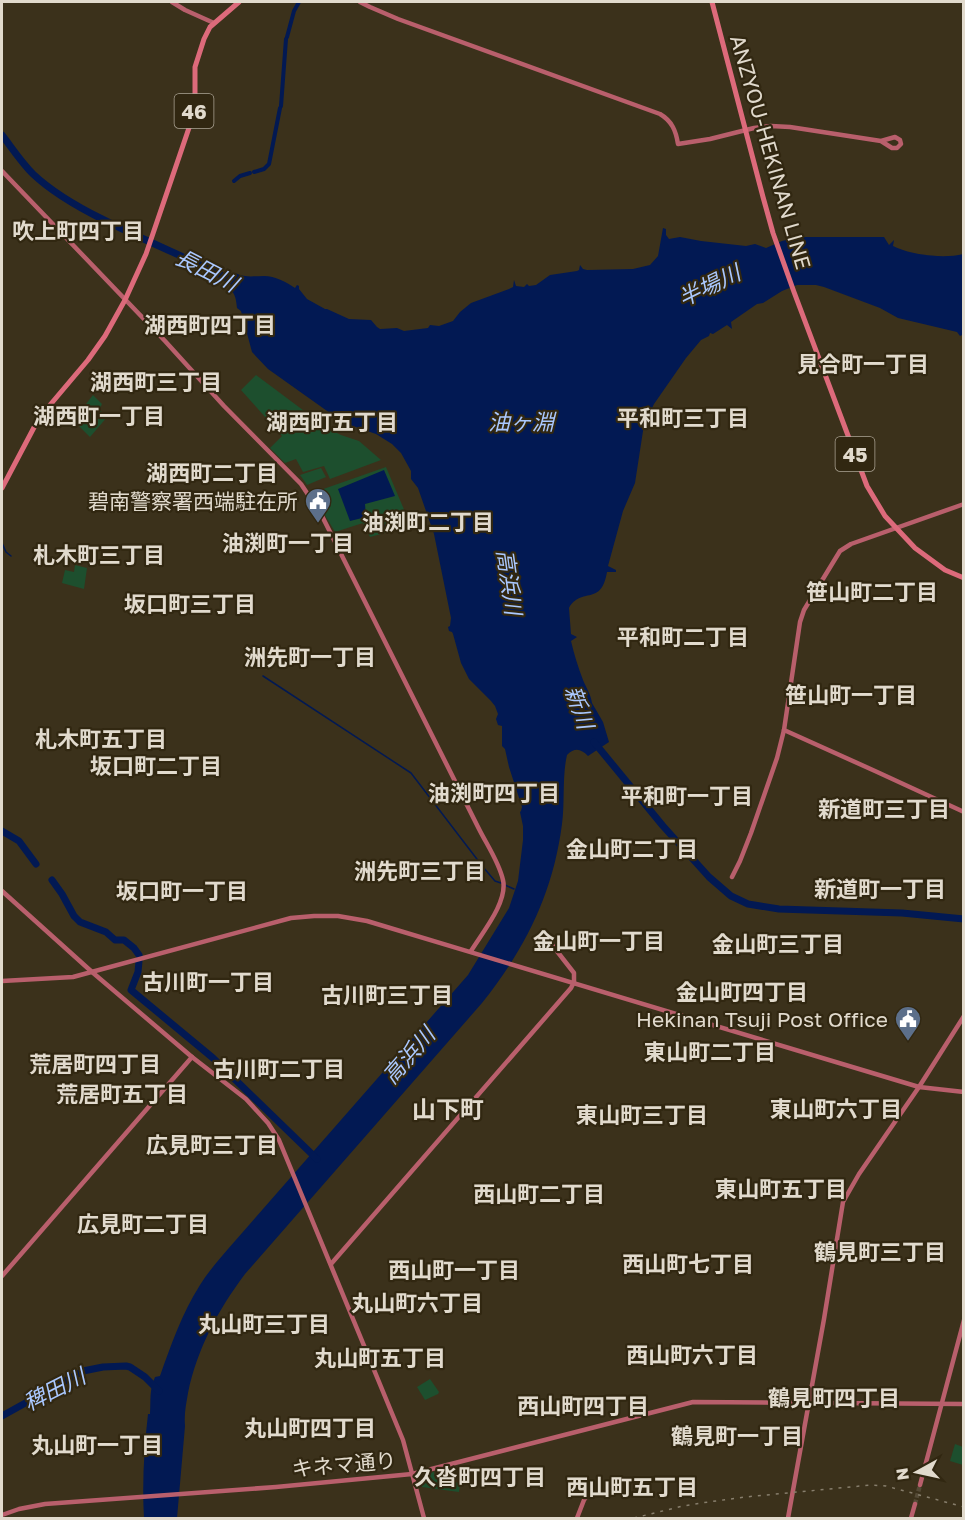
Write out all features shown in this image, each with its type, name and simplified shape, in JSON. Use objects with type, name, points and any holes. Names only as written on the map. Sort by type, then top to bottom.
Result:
[{"type":"main road","name":"46","points":[[2,488],[39,418],[88,360],[105,336],[125,300],[147,253],[193,116],[194,76],[197,58],[207,31],[239,2]]},
{"type":"main road","name":"ANZYOU-HEKINAN LINE","points":[[712,2],[773,233],[867,486],[895,529],[915,548],[945,570],[963,578]]},
{"type":"street","points":[[172,2],[214,23]]},
{"type":"street","points":[[360,2],[398,19],[660,114],[672,125],[678,144],[767,126],[881,141]]},
{"type":"street","points":[[2,171],[301,484],[321,514],[501,876],[503,886],[500,904],[474,952]]},
{"type":"street","points":[[732,877],[740,861],[777,758],[784,730],[800,622],[804,610],[840,551],[851,544],[963,504]]},
{"type":"street","points":[[784,730],[963,812]]},
{"type":"street","points":[[2,891],[92,972],[192,1057],[246,1099],[268,1123],[291,1165],[403,1440],[424,1518]]},
{"type":"street","points":[[2,981],[73,977],[291,918],[338,916],[367,921],[474,952],[919,1087],[963,1092]]},
{"type":"street","points":[[331,1264],[571,988],[574,973],[542,932]]},
{"type":"street","points":[[788,1518],[843,1202],[963,1016]]},
{"type":"street","points":[[2,1276],[192,1057]]},
{"type":"street","points":[[920,1485],[963,1320]]},
{"type":"street","name":"キネマ通り","points":[[2,1515],[45,1504],[276,1487],[412,1474],[693,1402],[963,1404]]},
{"type":"street","points":[[577,1518],[584,1500],[592,1489]]},
{"type":"street","points":[[911,1518],[915,1504]]},
{"type":"green space","points":[[256,375],[327,428],[359,441],[381,460],[330,479],[324,466],[303,472],[296,459],[285,463],[270,448],[282,436],[241,390]]},
{"type":"green space","points":[[93,395],[102,404],[99,410],[108,416],[90,437],[79,426],[76,417]]},
{"type":"green space","points":[[386,467],[411,526],[370,537],[363,523],[335,532],[312,493]]},
{"type":"green space","points":[[321,468],[326,477],[307,485],[300,475]]},
{"type":"green space","points":[[75,565],[87,568],[84,589],[62,583],[65,570],[74,572]]},
{"type":"green space","points":[[430,1379],[439,1392],[425,1400],[417,1387]]},
{"type":"green space","points":[[955,1444],[963,1447],[963,1465],[950,1461]]},
{"type":"green space","points":[[434,1472],[435,1479],[460,1483],[459,1492],[422,1487],[420,1480],[424,1475]]},
{"type":"water","name":"油ヶ淵","points":[[663,228],[666,229],[669,239],[680,237],[746,246],[755,244],[766,248],[798,237],[884,237],[889,245],[894,240],[893,246],[918,254],[947,256],[963,254],[964,334],[960,336],[957,332],[898,318],[880,308],[824,287],[797,285],[757,304],[731,322],[732,329],[727,325],[701,340],[654,404],[645,418],[635,483],[623,511],[608,566],[616,572],[607,572],[604,583],[596,593],[580,598],[569,608],[571,634],[577,637],[571,641],[576,660],[592,703],[603,722],[609,742],[588,756],[578,750],[567,755],[558,850],[535,920],[511,962],[482,1003],[245,1274],[226,1302],[203,1346],[188,1393],[177,1518],[144,1518],[144,1453],[152,1387],[155,1377],[160,1376],[177,1329],[194,1296],[221,1257],[468,975],[509,908],[518,881],[523,840],[520,812],[522,807],[505,749],[502,746],[502,726],[498,725],[495,706],[469,679],[461,663],[453,634],[449,631],[451,618],[434,534],[418,488],[411,479],[411,471],[401,453],[392,444],[376,434],[344,423],[268,369],[252,352],[241,311],[237,308],[234,295],[229,289],[235,273],[246,276],[272,277],[295,288],[297,285],[307,299],[325,309],[349,319],[371,320],[380,329],[397,328],[404,331],[428,328],[430,325],[439,326],[453,321],[471,303],[513,287],[514,280],[516,286],[524,287],[527,284],[536,285],[550,275],[577,271],[580,265],[587,270],[633,269],[650,265],[658,256]]},
{"type":"water","points":[[384,470],[395,496],[365,504],[366,517],[350,521],[338,489]]},
{"type":"water","points":[[373,520],[393,528],[375,532],[372,526]]},
{"type":"waterway","points":[[287,37],[294,11],[299,2]]},
{"type":"waterway","points":[[281,106],[286,39]]},
{"type":"waterway","points":[[254,172],[264,169],[269,164],[280,108]]},
{"type":"waterway","name":"長田川","points":[[2,135],[33,174],[66,199],[84,210],[238,284]]},
{"type":"waterway","points":[[234,181],[250,173]]},
{"type":"waterway","points":[[2,543],[6,552],[11,556]]},
{"type":"waterway","points":[[263,676],[411,773],[483,867],[495,881],[501,883]]},
{"type":"waterway","name":"新川","points":[[594,742],[663,826],[709,877],[731,896],[748,904],[779,909],[902,913],[964,919]]},
{"type":"waterway","points":[[2,831],[19,841],[36,864]]},
{"type":"waterway","points":[[52,880],[80,922],[106,932],[115,940],[124,940],[139,955]]},
{"type":"waterway","points":[[505,885],[514,889]]},
{"type":"waterway","points":[[139,961],[138,972],[131,990],[213,1058],[317,1159]]},
{"type":"waterway","name":"稗田川","points":[[2,1416],[83,1371],[103,1367],[130,1367],[145,1377],[159,1391]]},
{"type":"tunnel","points":[[915,1504],[920,1485]]},
{"type":"railway","points":[[634,1518],[701,1503],[871,1485],[886,1486],[964,1507]]},
{"type":"place","name":"碧南警察署西端駐在所","points":[[318,524]]},
{"type":"place","name":"Hekinan Tsuji Post Office","points":[[908,1042]]},
{"type":"district","name":"吹上町四丁目","points":[[78,230]]},
{"type":"district","name":"湖西町四丁目","points":[[210,324]]},
{"type":"district","name":"見合町一丁目","points":[[863,363]]},
{"type":"district","name":"湖西町三丁目","points":[[156,381]]},
{"type":"district","name":"湖西町一丁目","points":[[99,415]]},
{"type":"district","name":"平和町三丁目","points":[[683,417]]},
{"type":"district","name":"湖西町五丁目","points":[[332,421]]},
{"type":"district","name":"湖西町二丁目","points":[[212,472]]},
{"type":"district","name":"油渕町二丁目","points":[[428,521]]},
{"type":"district","name":"油渕町一丁目","points":[[288,542]]},
{"type":"district","name":"札木町三丁目","points":[[99,554]]},
{"type":"district","name":"笹山町二丁目","points":[[872,591]]},
{"type":"district","name":"坂口町三丁目","points":[[190,603]]},
{"type":"district","name":"平和町二丁目","points":[[683,636]]},
{"type":"district","name":"洲先町一丁目","points":[[310,656]]},
{"type":"district","name":"笹山町一丁目","points":[[851,694]]},
{"type":"district","name":"札木町五丁目","points":[[101,738]]},
{"type":"district","name":"坂口町二丁目","points":[[156,765]]},
{"type":"district","name":"油渕町四丁目","points":[[494,792]]},
{"type":"district","name":"平和町一丁目","points":[[687,795]]},
{"type":"district","name":"新道町三丁目","points":[[884,808]]},
{"type":"district","name":"金山町二丁目","points":[[632,848]]},
{"type":"district","name":"洲先町三丁目","points":[[420,870]]},
{"type":"district","name":"新道町一丁目","points":[[880,888]]},
{"type":"district","name":"坂口町一丁目","points":[[182,890]]},
{"type":"district","name":"金山町一丁目","points":[[599,940]]},
{"type":"district","name":"金山町三丁目","points":[[778,943]]},
{"type":"district","name":"古川町一丁目","points":[[208,981]]},
{"type":"district","name":"金山町四丁目","points":[[742,991]]},
{"type":"district","name":"古川町三丁目","points":[[387,994]]},
{"type":"district","name":"東山町二丁目","points":[[710,1051]]},
{"type":"district","name":"荒居町四丁目","points":[[95,1063]]},
{"type":"district","name":"古川町二丁目","points":[[279,1068]]},
{"type":"district","name":"荒居町五丁目","points":[[122,1093]]},
{"type":"district","name":"山下町","points":[[448,1108]]},
{"type":"district","name":"東山町六丁目","points":[[836,1108]]},
{"type":"district","name":"東山町三丁目","points":[[642,1114]]},
{"type":"district","name":"広見町三丁目","points":[[212,1144]]},
{"type":"district","name":"東山町五丁目","points":[[781,1188]]},
{"type":"district","name":"西山町二丁目","points":[[539,1193]]},
{"type":"district","name":"広見町二丁目","points":[[143,1223]]},
{"type":"district","name":"鶴見町三丁目","points":[[880,1251]]},
{"type":"district","name":"西山町七丁目","points":[[688,1263]]},
{"type":"district","name":"西山町一丁目","points":[[454,1269]]},
{"type":"district","name":"丸山町六丁目","points":[[417,1302]]},
{"type":"district","name":"丸山町三丁目","points":[[264,1323]]},
{"type":"district","name":"西山町六丁目","points":[[692,1354]]},
{"type":"district","name":"丸山町五丁目","points":[[380,1357]]},
{"type":"district","name":"鶴見町四丁目","points":[[834,1397]]},
{"type":"district","name":"西山町四丁目","points":[[583,1405]]},
{"type":"district","name":"丸山町四丁目","points":[[310,1427]]},
{"type":"district","name":"鶴見町一丁目","points":[[737,1435]]},
{"type":"district","name":"丸山町一丁目","points":[[97,1444]]},
{"type":"district","name":"久沓町四丁目","points":[[480,1476]]},
{"type":"district","name":"西山町五丁目","points":[[632,1486]]},
{"type":"water label","name":"半場川","points":[[709,285]]},
{"type":"water label","name":"高浜川","points":[[510,582]]},
{"type":"water label","name":"高浜川","points":[[408,1055]]}]
